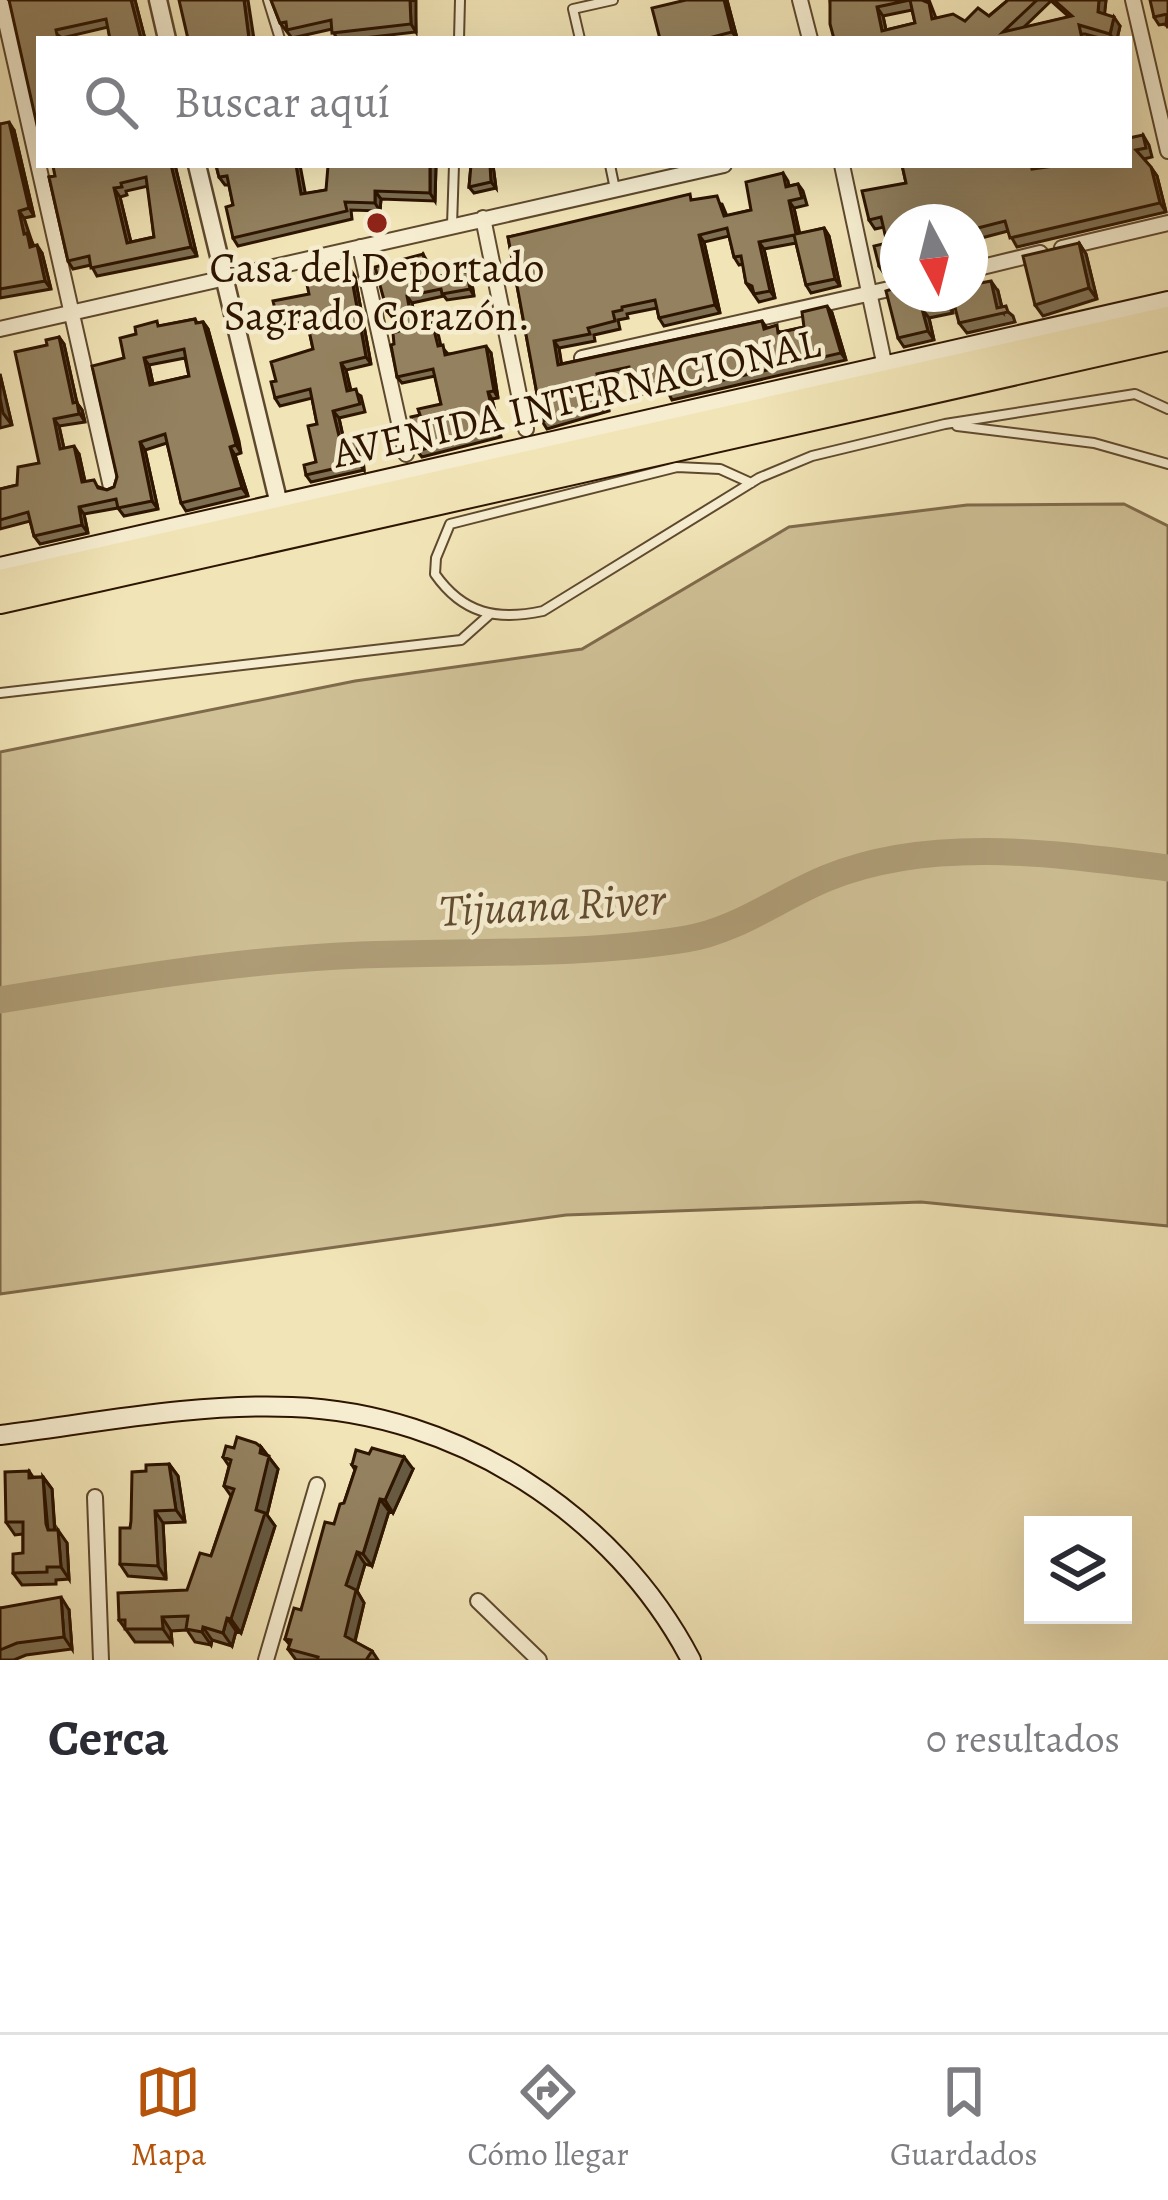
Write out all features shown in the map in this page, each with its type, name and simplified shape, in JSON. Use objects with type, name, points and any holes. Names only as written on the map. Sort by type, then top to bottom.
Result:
[{"type":"highway","name":"AVENIDA INTERNACIONAL","points":[[0,591],[1168,328]]},
{"type":"main road","name":"AVENIDA INTERNACIONAL","points":[[0,567],[1168,301]]},
{"type":"main road","points":[[0,1435],[232,1407],[293,1406],[411,1427],[488,1460],[548,1495],[591,1528],[662,1611],[691,1660]]},
{"type":"street","points":[[1,0],[36,161]]},
{"type":"street","points":[[158,0],[166,36]]},
{"type":"street","points":[[800,0],[809,36]]},
{"type":"street","points":[[1133,0],[1168,151]]},
{"type":"street","points":[[1132,75],[1148,72]]},
{"type":"street","points":[[37,168],[111,488]]},
{"type":"street","points":[[198,168],[279,504]]},
{"type":"street","points":[[0,329],[710,168]]},
{"type":"street","points":[[843,168],[886,367]]},
{"type":"street","points":[[483,218],[526,428]]},
{"type":"street","points":[[988,266],[1168,223]]},
{"type":"street","points":[[360,247],[406,454]]},
{"type":"street","points":[[582,358],[880,292]]},
{"type":"street","points":[[266,1660],[317,1485]]},
{"type":"street","points":[[95,1497],[101,1660]]},
{"type":"street","points":[[478,1600],[537,1659]]},
{"type":"lane","points":[[268,0],[279,36]]},
{"type":"lane","points":[[459,36],[460,0]]},
{"type":"lane","points":[[579,36],[573,9],[613,0]]},
{"type":"lane","points":[[452,225],[454,168]]},
{"type":"lane","points":[[611,168],[615,189]]},
{"type":"lane","points":[[751,483],[720,470],[676,466],[450,524],[436,558],[436,574],[465,607],[489,615],[523,615],[543,610],[751,483],[812,456],[945,424],[1135,394],[1168,409]]},
{"type":"lane","points":[[945,424],[1094,443],[1168,464]]},
{"type":"lane","points":[[0,693],[461,640],[489,615]]},
{"type":"shaded area","points":[[1124,504],[1168,526],[1168,1226],[921,1202],[566,1215],[0,1294],[0,752],[355,681],[582,649],[789,527],[967,505]]},
{"type":"building","points":[[9,0],[131,0],[140,36],[109,36],[106,19],[56,30],[57,36],[36,36],[36,121]]},
{"type":"building","points":[[179,0],[244,0],[249,36],[187,36]]},
{"type":"building","points":[[271,0],[410,0],[411,24],[332,33],[331,20],[287,30]]},
{"type":"building","points":[[686,0],[724,0],[732,32],[659,36],[652,8]]},
{"type":"building","points":[[830,0],[910,0],[922,0],[929,3],[932,19],[953,14],[965,21],[978,8],[989,16],[1008,0],[1037,0],[1003,32],[1072,16],[1054,0],[1099,0],[1098,12],[1114,17],[1110,34],[1079,25],[1081,36],[833,36]],"holes":[[[910,0],[915,23],[882,31],[877,7]]]},
{"type":"building","points":[[1150,0],[1168,0],[1168,25],[1167,14],[1154,17]]},
{"type":"building","points":[[9,122],[29,208],[19,211],[24,234],[30,247],[37,245],[45,281],[0,289],[0,124]]},
{"type":"building","points":[[1143,135],[1146,148],[1136,150],[1151,167],[1160,203],[1010,238],[1005,221],[988,225],[988,204],[880,204],[880,217],[869,220],[862,191],[906,183],[903,168],[1132,168],[1132,137]]},
{"type":"building","points":[[53,168],[172,168],[191,247],[91,268],[89,256],[68,261],[49,177],[55,176]],"holes":[[[146,177],[154,237],[127,243],[114,188]]]},
{"type":"building","points":[[217,168],[297,168],[301,194],[326,190],[328,168],[430,168],[430,193],[375,191],[375,203],[345,202],[347,211],[233,238],[226,207],[233,205],[227,176],[219,177]]},
{"type":"building","points":[[471,168],[490,168],[491,182],[469,187]]},
{"type":"building","points":[[783,173],[786,187],[798,184],[802,198],[789,201],[796,234],[824,228],[835,279],[806,285],[794,235],[759,242],[770,291],[754,294],[746,283],[741,256],[734,257],[727,228],[699,235],[715,305],[659,318],[655,300],[622,307],[613,312],[615,321],[588,328],[590,334],[554,341],[558,365],[762,321],[764,329],[777,325],[778,333],[804,327],[802,312],[827,306],[841,353],[667,393],[665,380],[633,387],[629,367],[597,374],[604,404],[542,421],[508,237],[690,194],[691,200],[717,196],[724,216],[751,210],[746,182]]},
{"type":"building","points":[[1079,243],[1089,288],[1035,305],[1023,256]]},
{"type":"building","points":[[423,254],[428,278],[467,272],[470,289],[407,296],[413,327],[432,322],[445,355],[486,346],[494,391],[488,392],[497,430],[417,451],[411,417],[420,415],[418,409],[441,404],[433,369],[397,377],[391,345],[393,333],[402,330],[396,309],[387,311],[375,267]]},
{"type":"building","points":[[350,269],[366,357],[341,363],[347,391],[356,389],[360,404],[333,411],[340,440],[357,441],[359,463],[306,475],[304,465],[316,462],[308,426],[317,424],[310,389],[275,398],[271,362],[313,349],[305,312],[277,317],[273,301],[309,294],[306,280]]},
{"type":"building","points":[[988,282],[997,308],[1006,306],[1008,312],[959,323],[956,312],[988,312]]},
{"type":"building","points":[[891,312],[923,312],[928,331],[898,338]]},
{"type":"building","points":[[195,319],[203,322],[236,445],[230,447],[242,488],[181,503],[165,434],[140,442],[152,501],[118,508],[116,499],[79,507],[82,525],[34,536],[28,512],[0,520],[0,489],[17,485],[18,467],[39,463],[15,352],[47,345],[46,340],[59,337],[79,414],[54,419],[60,449],[74,446],[82,482],[94,480],[98,488],[107,490],[114,487],[117,477],[92,366],[124,358],[120,338],[136,334],[135,327],[157,321],[158,326]],"holes":[[[184,349],[189,376],[150,385],[144,358]]]},
{"type":"building","points":[[237,1437],[256,1443],[260,1453],[269,1456],[256,1510],[265,1513],[223,1633],[203,1627],[202,1632],[186,1629],[188,1616],[162,1617],[163,1629],[125,1629],[125,1620],[119,1620],[118,1593],[187,1590],[200,1553],[211,1556],[234,1489],[224,1486],[231,1460],[223,1457],[226,1446],[234,1448]]},
{"type":"building","points":[[372,1448],[404,1457],[385,1500],[380,1499],[363,1554],[357,1552],[346,1585],[356,1590],[345,1636],[372,1651],[366,1660],[317,1660],[288,1649],[291,1640],[285,1639],[294,1608],[301,1610],[325,1522],[334,1524],[344,1503],[356,1467],[352,1465],[356,1450],[369,1454]]},
{"type":"building","points":[[169,1464],[176,1510],[155,1511],[158,1566],[120,1564],[120,1528],[130,1528],[131,1521],[132,1472],[146,1471],[146,1465]]},
{"type":"building","points":[[29,1471],[29,1478],[43,1477],[46,1524],[48,1530],[58,1530],[61,1567],[13,1573],[13,1554],[23,1553],[23,1522],[6,1522],[5,1472]]},
{"type":"building","points":[[61,1597],[64,1637],[0,1650],[0,1608]]},
{"type":"waterway","name":"Tijuana River","points":[[0,1000],[269,961],[564,950],[686,939],[741,921],[827,878],[909,856],[1040,854],[1168,868]]},
{"type":"place","name":"Casa del Deportado Sagrado Corazón.","points":[[377,223]]}]
